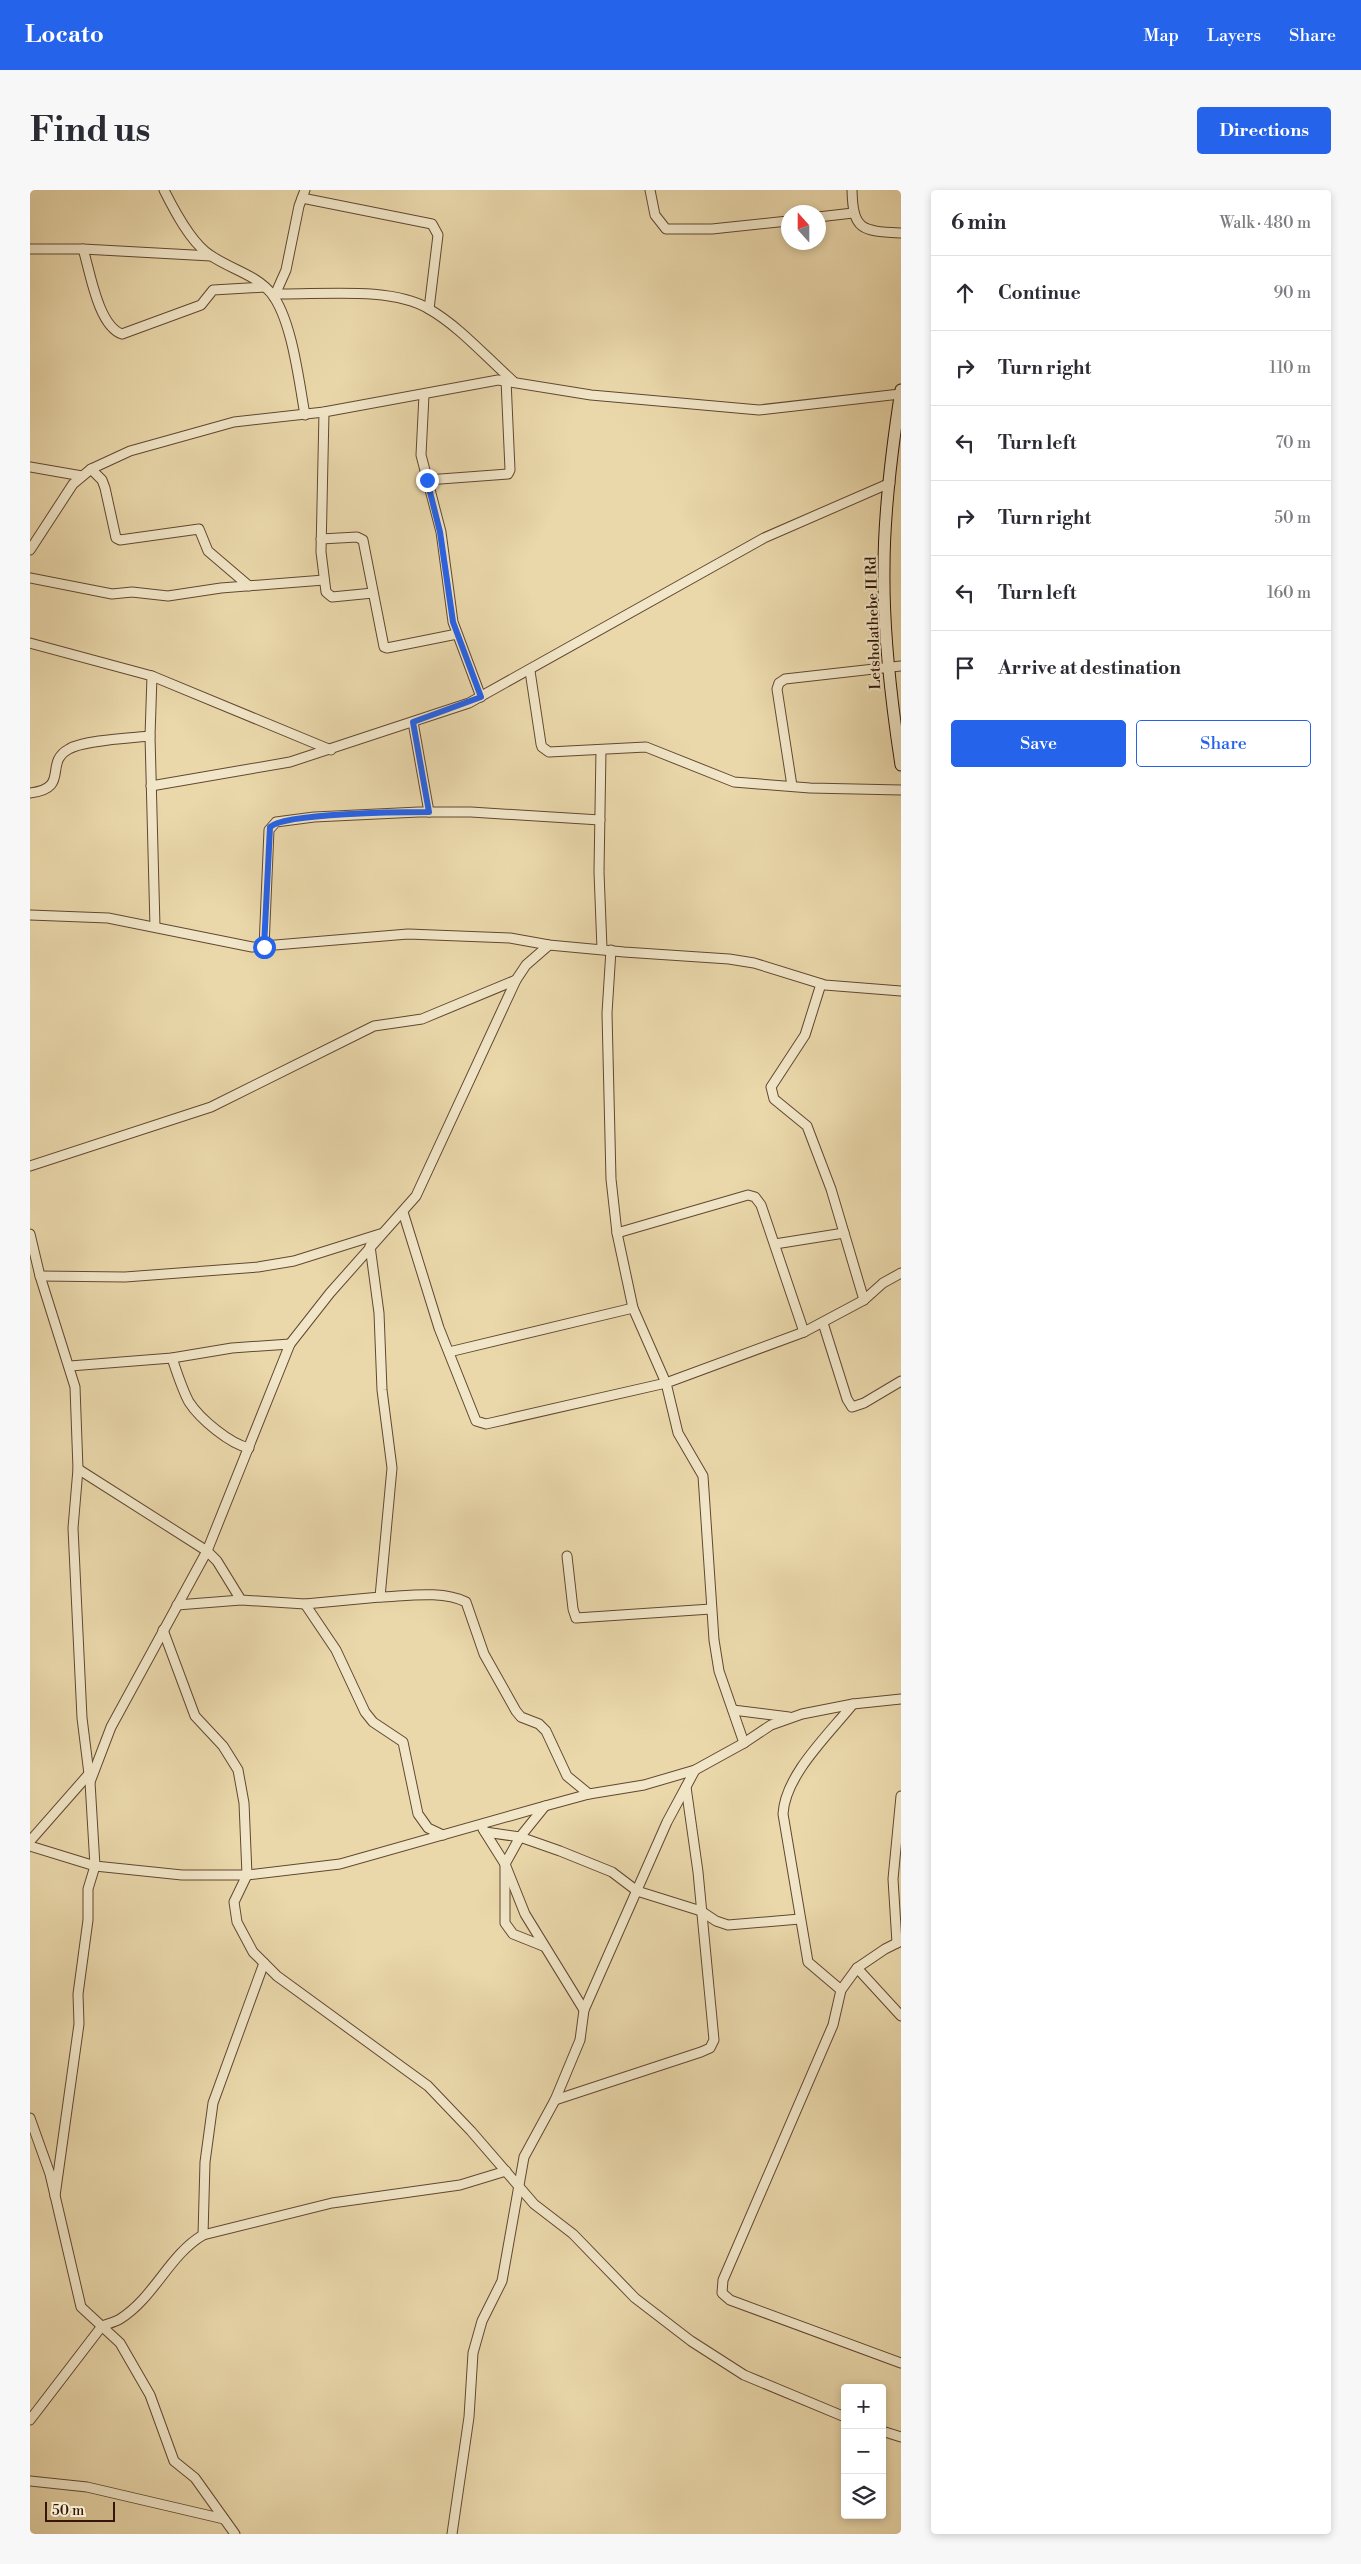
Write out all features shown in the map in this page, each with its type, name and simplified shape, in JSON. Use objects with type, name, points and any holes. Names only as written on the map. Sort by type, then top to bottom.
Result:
[{"type":"street","points":[[164,190],[179,220],[211,256],[249,275],[275,295],[286,324],[305,414]]},
{"type":"street","points":[[650,190],[655,215],[666,229],[712,229],[781,221]]},
{"type":"street","points":[[852,190],[853,214],[858,223],[865,228],[901,232]]},
{"type":"street","points":[[275,295],[284,276],[304,194],[432,224],[438,235],[429,309]]},
{"type":"street","points":[[826,216],[853,214]]},
{"type":"street","points":[[30,249],[84,249],[211,256]]},
{"type":"street","points":[[84,249],[102,315],[116,331],[122,334],[201,305],[213,290],[265,287]]},
{"type":"street","points":[[275,295],[388,295],[414,302],[429,309],[457,330],[510,381],[510,472],[502,476],[427,480]]},
{"type":"street","points":[[30,551],[69,489],[91,469],[130,451],[223,424],[324,412],[510,381],[591,395],[759,410],[901,392]]},
{"type":"street","name":"Letsholathebe II Rd","points":[[901,392],[890,484],[884,565],[887,668],[901,765]]},
{"type":"street","points":[[424,395],[421,455],[438,520],[445,580],[453,622],[481,697]]},
{"type":"street","points":[[324,412],[321,538],[326,592],[332,597],[373,593]]},
{"type":"street","points":[[30,467],[82,476]]},
{"type":"street","points":[[91,469],[102,480],[105,488],[116,538],[120,540],[199,529],[208,551],[248,586]]},
{"type":"street","points":[[151,786],[277,765],[331,750],[481,697],[764,538],[890,484]]},
{"type":"street","points":[[321,538],[357,537],[364,540],[382,643],[385,648],[457,634]]},
{"type":"street","points":[[30,578],[112,594],[132,592],[181,595],[248,586],[324,580]]},
{"type":"street","points":[[30,643],[152,676],[275,725],[331,750]]},
{"type":"street","points":[[792,786],[777,689],[779,683],[785,679],[901,666]]},
{"type":"street","points":[[530,670],[542,747],[549,752],[646,747],[734,782],[901,790]]},
{"type":"street","points":[[152,676],[150,736],[155,927]]},
{"type":"street","points":[[413,722],[429,812]]},
{"type":"street","points":[[30,793],[48,790],[53,785],[58,760],[70,748],[150,736]]},
{"type":"street","points":[[600,750],[600,820],[606,950],[610,1179],[617,1233],[633,1308],[666,1382],[678,1433],[703,1476],[712,1609],[719,1671],[744,1743]]},
{"type":"street","points":[[264,947],[269,830],[272,824],[314,817],[429,812],[493,813],[600,820]]},
{"type":"street","points":[[30,915],[101,917],[252,947],[408,934],[510,938],[606,950],[742,960],[821,984],[901,991]]},
{"type":"street","points":[[30,1841],[89,1778],[111,1727],[207,1551],[250,1448],[290,1344],[303,1325],[370,1246],[416,1196],[516,980],[526,965],[549,944]]},
{"type":"street","points":[[30,1166],[211,1107],[359,1032],[374,1026],[428,1016],[516,980]]},
{"type":"street","points":[[821,984],[805,1035],[771,1087],[774,1099],[807,1126],[831,1189],[864,1300]]},
{"type":"street","points":[[617,1233],[751,1195],[761,1205],[804,1332]]},
{"type":"street","points":[[402,1212],[449,1352],[476,1421],[480,1424],[666,1382],[804,1332],[864,1300],[883,1284],[901,1273]]},
{"type":"street","points":[[40,1276],[124,1277],[258,1267],[303,1259],[382,1233]]},
{"type":"street","points":[[775,1244],[844,1233]]},
{"type":"street","points":[[30,1234],[40,1276],[75,1386],[78,1470],[73,1528],[82,1718],[89,1778],[95,1866],[88,1889],[88,1920],[78,1994],[79,2024],[55,2196]]},
{"type":"street","points":[[370,1246],[379,1313],[382,1390],[392,1468],[380,1597]]},
{"type":"street","points":[[449,1352],[633,1308]]},
{"type":"street","points":[[822,1323],[847,1399],[852,1407],[864,1403],[901,1381]]},
{"type":"street","points":[[70,1366],[172,1358],[232,1348],[290,1344]]},
{"type":"street","points":[[172,1358],[194,1408],[231,1442],[250,1448]]},
{"type":"street","points":[[78,1470],[207,1551],[217,1561],[241,1600]]},
{"type":"street","points":[[567,1556],[573,1609],[576,1618],[712,1609]]},
{"type":"street","points":[[177,1605],[241,1600],[305,1604],[380,1597],[426,1596],[459,1599],[466,1602],[484,1654],[516,1711],[521,1717],[538,1724],[546,1731],[567,1776],[588,1794]]},
{"type":"street","points":[[305,1604],[336,1650],[365,1712],[373,1722],[403,1742],[418,1814],[428,1828],[443,1834]]},
{"type":"street","points":[[163,1630],[195,1716],[223,1746],[238,1770],[244,1803],[247,1875],[234,1902],[237,1922],[253,1952],[277,1976],[428,2086],[506,2170],[534,2204],[573,2234],[635,2298],[691,2341],[744,2376],[841,2416]]},
{"type":"street","points":[[30,1846],[95,1866],[182,1875],[247,1875],[340,1864],[443,1834],[483,1828],[545,1806],[588,1794],[644,1785],[695,1770],[744,1743],[771,1725],[791,1718],[852,1704],[901,1699]]},
{"type":"street","points":[[840,1990],[808,1962],[783,1814],[784,1804],[797,1774],[852,1704]]},
{"type":"street","points":[[732,1710],[791,1718]]},
{"type":"street","points":[[452,2534],[469,2417],[473,2353],[482,2321],[502,2280],[524,2157],[555,2100],[580,2040],[584,2010],[666,1822],[695,1770]]},
{"type":"street","points":[[555,2100],[710,2048],[714,2040],[694,1836],[686,1787]]},
{"type":"street","points":[[901,1796],[894,1879],[899,1942],[856,1968],[840,1990],[833,2025],[723,2280],[722,2293],[730,2300],[901,2363]]},
{"type":"street","points":[[543,1946],[513,1934],[505,1923],[505,1864],[520,1837],[545,1806]]},
{"type":"street","points":[[483,1828],[520,1837],[612,1872],[636,1891],[700,1912],[728,1925],[800,1920]]},
{"type":"street","points":[[483,1828],[505,1864],[525,1914],[584,2010]]},
{"type":"street","points":[[203,2235],[205,2162],[214,2103],[264,1963]]},
{"type":"street","points":[[856,1968],[901,2016]]},
{"type":"street","points":[[30,2118],[47,2163],[81,2307],[120,2343],[146,2387],[174,2461],[195,2478],[235,2534]]},
{"type":"street","points":[[30,2420],[102,2326],[120,2319],[143,2298],[189,2243],[203,2235],[332,2203],[460,2185],[506,2170]]},
{"type":"street","points":[[886,2432],[901,2437]]},
{"type":"street","points":[[30,2481],[87,2487],[224,2519]]},
{"type":"route","points":[[264,947],[269,830],[272,824],[314,817],[429,812],[413,722],[481,697],[453,622],[445,580],[438,520],[427,480]]}]
